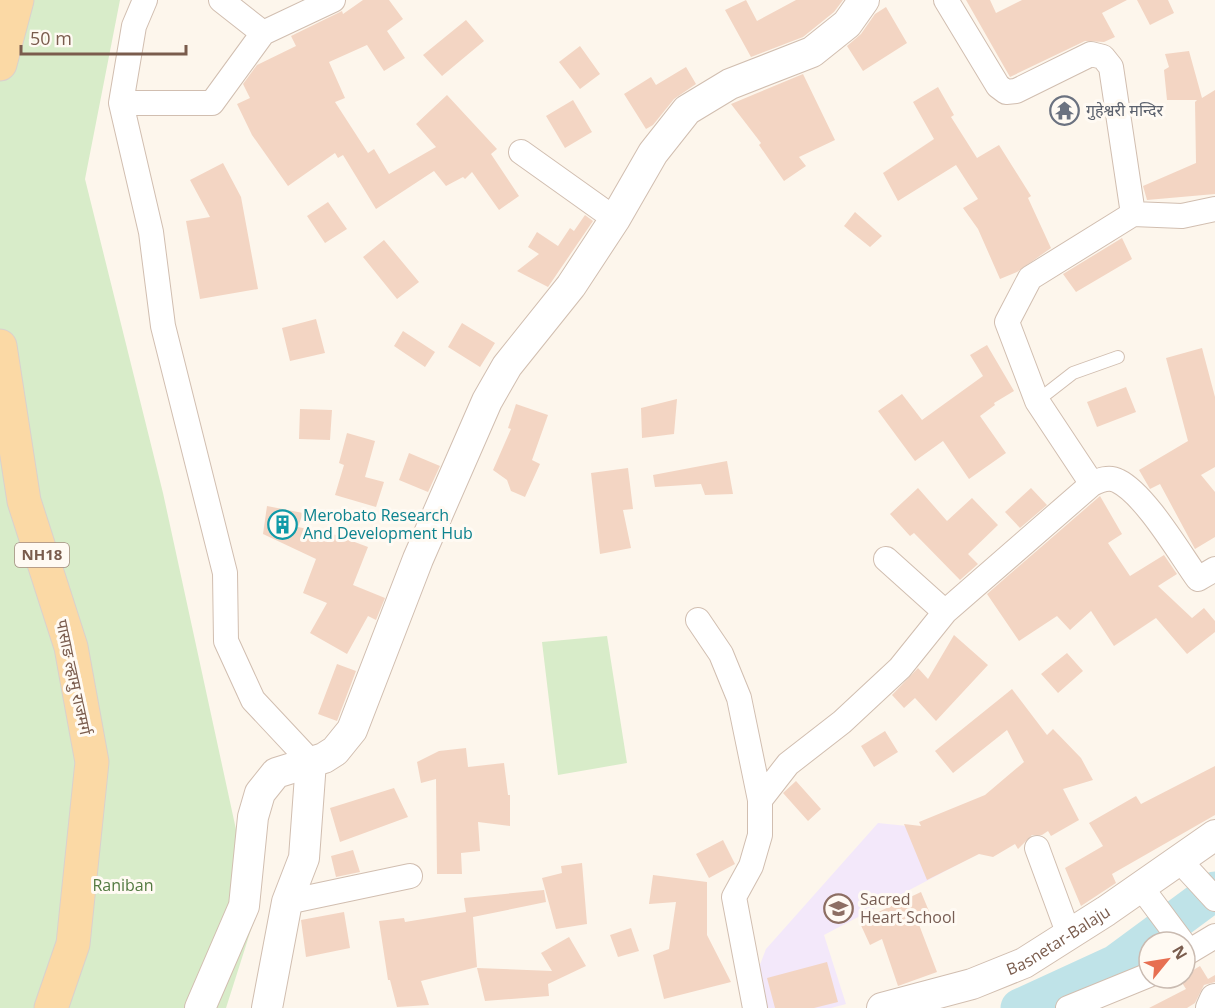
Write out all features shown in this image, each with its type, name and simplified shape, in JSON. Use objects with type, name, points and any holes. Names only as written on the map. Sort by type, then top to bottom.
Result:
[{"type":"main road","points":[[0,64],[17,0]]},
{"type":"main road","name":"पासाङ ल्हामु राजमर्ग","points":[[0,346],[24,501],[71,646],[92,762],[73,944],[51,1008]]},
{"type":"street","points":[[146,0],[134,26],[121,103],[151,231],[164,326],[225,573],[226,641],[253,700],[311,762],[304,858],[287,902],[267,1008]]},
{"type":"street","points":[[221,0],[263,33]]},
{"type":"street","points":[[121,103],[212,103],[263,33],[333,0]]},
{"type":"street","points":[[200,1008],[244,906],[253,817],[260,793],[276,773],[311,762],[335,751],[352,730],[418,559],[492,392],[507,366],[571,286],[615,219],[653,153],[687,110],[730,84],[812,52],[847,24],[864,0]]},
{"type":"street","points":[[946,0],[998,86],[1006,92],[1016,91],[1086,55],[1095,54],[1107,60],[1113,71],[1133,214]]},
{"type":"street","points":[[521,152],[615,219]]},
{"type":"street","points":[[1092,484],[1037,401],[1007,322],[1030,278],[1133,214],[1182,216],[1215,209]]},
{"type":"street","points":[[760,800],[789,764],[842,722],[900,668],[945,612],[1092,484],[1109,478],[1120,481],[1160,524],[1198,579],[1215,569]]},
{"type":"street","points":[[886,560],[945,612]]},
{"type":"street","points":[[698,620],[721,654],[739,698],[760,800],[760,835],[751,866],[734,897],[755,1008]]},
{"type":"street","name":"Basnetar-Balaju","points":[[882,1008],[972,984],[1024,963],[1070,935],[1147,894],[1186,867],[1215,834]]},
{"type":"street","points":[[1037,848],[1070,935]]},
{"type":"street","points":[[1186,867],[1215,899]]},
{"type":"street","points":[[287,902],[410,876]]},
{"type":"street","points":[[1147,894],[1173,930]]},
{"type":"street","points":[[1197,942],[1215,936]]},
{"type":"street","points":[[1068,1008],[1137,980]]},
{"type":"street","points":[[1211,1008],[1215,999]]},
{"type":"lane","points":[[1037,401],[1073,373],[1118,357]]},
{"type":"shaded area","name":"Sacred Heart School","points":[[878,823],[965,832],[972,857],[824,935],[846,1004],[831,1008],[763,1008],[754,980],[766,949]]},
{"type":"green space","name":"Raniban","points":[[0,0],[120,0],[85,179],[163,493],[255,917],[226,1008],[0,1008]]},
{"type":"green space","points":[[607,636],[627,763],[558,775],[542,642]]},
{"type":"building","points":[[363,0],[389,0],[403,19],[387,31],[405,58],[384,71],[367,45],[329,62],[345,98],[335,102],[368,153],[374,149],[389,174],[436,147],[416,124],[447,95],[497,149],[491,154],[519,196],[499,210],[472,172],[465,179],[463,177],[446,186],[434,171],[376,209],[343,155],[338,158],[335,153],[288,186],[252,135],[237,104],[250,98],[243,84],[257,65],[296,46],[291,36],[342,11],[343,14]]},
{"type":"building","points":[[746,0],[757,21],[796,0],[843,0],[834,12],[803,37],[751,57],[725,10]]},
{"type":"building","points":[[966,0],[990,0],[996,13],[1022,0],[1127,0],[1102,13],[1115,37],[1104,42],[1085,41],[1010,77]]},
{"type":"building","points":[[1137,0],[1168,0],[1174,13],[1150,25]]},
{"type":"building","points":[[886,7],[907,43],[863,71],[847,46],[861,34],[875,14]]},
{"type":"building","points":[[466,20],[484,41],[442,76],[423,55]]},
{"type":"building","points":[[580,46],[600,74],[580,89],[559,62]]},
{"type":"building","points":[[1189,51],[1202,98],[1215,90],[1215,194],[1147,200],[1143,186],[1196,163],[1195,102],[1197,100],[1167,100],[1164,70],[1169,67],[1165,54]]},
{"type":"building","points":[[686,67],[696,84],[674,99],[653,125],[646,129],[624,94],[651,77],[656,85]]},
{"type":"building","points":[[803,74],[835,140],[799,157],[806,166],[784,181],[759,145],[761,143],[731,104]]},
{"type":"building","points":[[938,87],[954,115],[951,117],[977,158],[999,145],[1031,196],[1028,198],[1051,248],[1017,272],[1000,279],[978,229],[963,208],[978,199],[956,165],[898,201],[883,173],[934,139],[913,102]]},
{"type":"building","points":[[573,100],[592,132],[565,148],[546,116]]},
{"type":"building","points":[[223,163],[241,197],[258,289],[200,299],[186,221],[210,217],[190,180]]},
{"type":"building","points":[[328,202],[347,229],[325,243],[307,216]]},
{"type":"building","points":[[855,212],[882,236],[870,247],[844,226]]},
{"type":"building","points":[[585,215],[593,221],[548,287],[517,271],[539,254],[528,247],[537,232],[558,246],[570,228],[574,231]]},
{"type":"building","points":[[1122,238],[1132,259],[1076,292],[1063,274]]},
{"type":"building","points":[[384,240],[419,282],[397,299],[363,257]]},
{"type":"building","points":[[316,319],[325,353],[290,361],[282,328]]},
{"type":"building","points":[[462,323],[495,343],[480,367],[448,347]]},
{"type":"building","points":[[403,331],[435,352],[425,367],[394,346]]},
{"type":"building","points":[[987,345],[1014,391],[994,403],[995,405],[980,416],[1006,453],[969,479],[943,441],[915,461],[878,411],[902,394],[922,420],[983,376],[970,355]]},
{"type":"building","points":[[1202,348],[1215,397],[1215,467],[1201,475],[1215,492],[1215,537],[1195,549],[1160,484],[1150,489],[1139,470],[1188,441],[1166,358]]},
{"type":"building","points":[[1126,387],[1136,412],[1097,427],[1087,402]]},
{"type":"building","points":[[677,399],[674,434],[642,438],[641,408]]},
{"type":"building","points":[[516,404],[548,415],[532,460],[540,464],[525,497],[511,491],[507,480],[493,470],[511,429],[508,428]]},
{"type":"building","points":[[300,409],[332,410],[330,440],[299,439]]},
{"type":"building","points":[[347,433],[375,441],[365,477],[384,482],[376,507],[335,495],[344,465],[339,463]]},
{"type":"building","points":[[409,453],[440,466],[428,492],[399,480]]},
{"type":"building","points":[[727,461],[733,494],[705,495],[701,484],[655,487],[653,475]]},
{"type":"building","points":[[628,468],[633,509],[623,510],[631,548],[600,554],[591,473]]},
{"type":"building","points":[[918,488],[947,521],[972,498],[998,525],[968,554],[978,564],[960,580],[914,533],[910,536],[890,514]]},
{"type":"building","points":[[1031,488],[1047,505],[1020,528],[1005,512]]},
{"type":"building","points":[[1100,496],[1122,534],[1108,543],[1130,576],[1164,555],[1177,574],[1158,586],[1192,618],[1204,608],[1215,621],[1215,632],[1187,654],[1156,618],[1114,646],[1091,611],[1070,630],[1057,616],[1019,641],[987,594]]},
{"type":"building","points":[[267,506],[303,513],[298,527],[336,535],[368,547],[353,585],[385,598],[376,620],[368,616],[347,654],[310,633],[327,603],[303,593],[316,559],[263,534]]},
{"type":"building","points":[[954,635],[988,665],[936,721],[915,698],[904,708],[892,695],[918,668],[928,679]]},
{"type":"building","points":[[1067,653],[1083,671],[1058,693],[1041,674]]},
{"type":"building","points":[[337,664],[356,671],[337,721],[318,714]]},
{"type":"building","points":[[1012,689],[1047,735],[1053,729],[1081,758],[1093,780],[1063,789],[1079,820],[1051,836],[1048,831],[1042,835],[1032,835],[1018,849],[1015,844],[993,857],[979,854],[927,880],[904,824],[921,826],[919,822],[985,795],[1024,762],[1007,730],[953,773],[935,751]]},
{"type":"building","points":[[885,731],[898,752],[874,767],[861,746]]},
{"type":"building","points":[[466,748],[468,767],[504,763],[508,795],[510,795],[510,826],[478,822],[480,851],[461,853],[462,874],[437,874],[436,779],[421,783],[417,762],[439,751]]},
{"type":"building","points":[[1215,766],[1215,815],[1112,874],[1116,883],[1081,906],[1065,868],[1103,846],[1089,823],[1136,796],[1141,804]]},
{"type":"building","points":[[796,781],[821,809],[808,821],[783,793]]},
{"type":"building","points":[[394,788],[408,817],[340,842],[330,808]]},
{"type":"building","points":[[723,840],[735,864],[709,878],[696,854]]},
{"type":"building","points":[[353,850],[360,872],[336,877],[331,856]]},
{"type":"building","points":[[582,863],[587,924],[556,929],[542,878],[562,873],[561,866]]},
{"type":"building","points":[[653,875],[707,882],[707,935],[731,982],[664,999],[653,955],[669,949],[676,902],[649,904]]},
{"type":"building","points":[[544,890],[546,902],[473,917],[477,967],[421,981],[429,1005],[397,1007],[390,980],[388,980],[379,921],[404,918],[405,922],[466,912],[464,898]]},
{"type":"building","points":[[921,892],[931,916],[918,922],[937,972],[898,986],[882,939],[870,945],[859,921]]},
{"type":"building","points":[[344,912],[350,948],[306,957],[301,920]]},
{"type":"building","points":[[631,928],[639,951],[618,957],[610,935]]},
{"type":"building","points":[[569,937],[586,966],[548,984],[549,996],[485,1001],[477,968],[552,971],[541,953]]},
{"type":"building","points":[[827,962],[838,1002],[814,1008],[775,1008],[767,978]]},
{"type":"building","points":[[1200,966],[1208,979],[1215,975],[1215,982],[1204,985],[1195,1003],[1187,1008],[1149,1008],[1184,990],[1197,990],[1197,968]]},
{"type":"waterway","points":[[1020,1008],[1116,964],[1215,891]]},
{"type":"place","name":"गुहेश्वरी मन्दिर","points":[[1065,110]]},
{"type":"place","name":"Merobato Research And Development Hub","points":[[282,524]]},
{"type":"place","name":"Sacred Heart School","points":[[839,908]]}]
